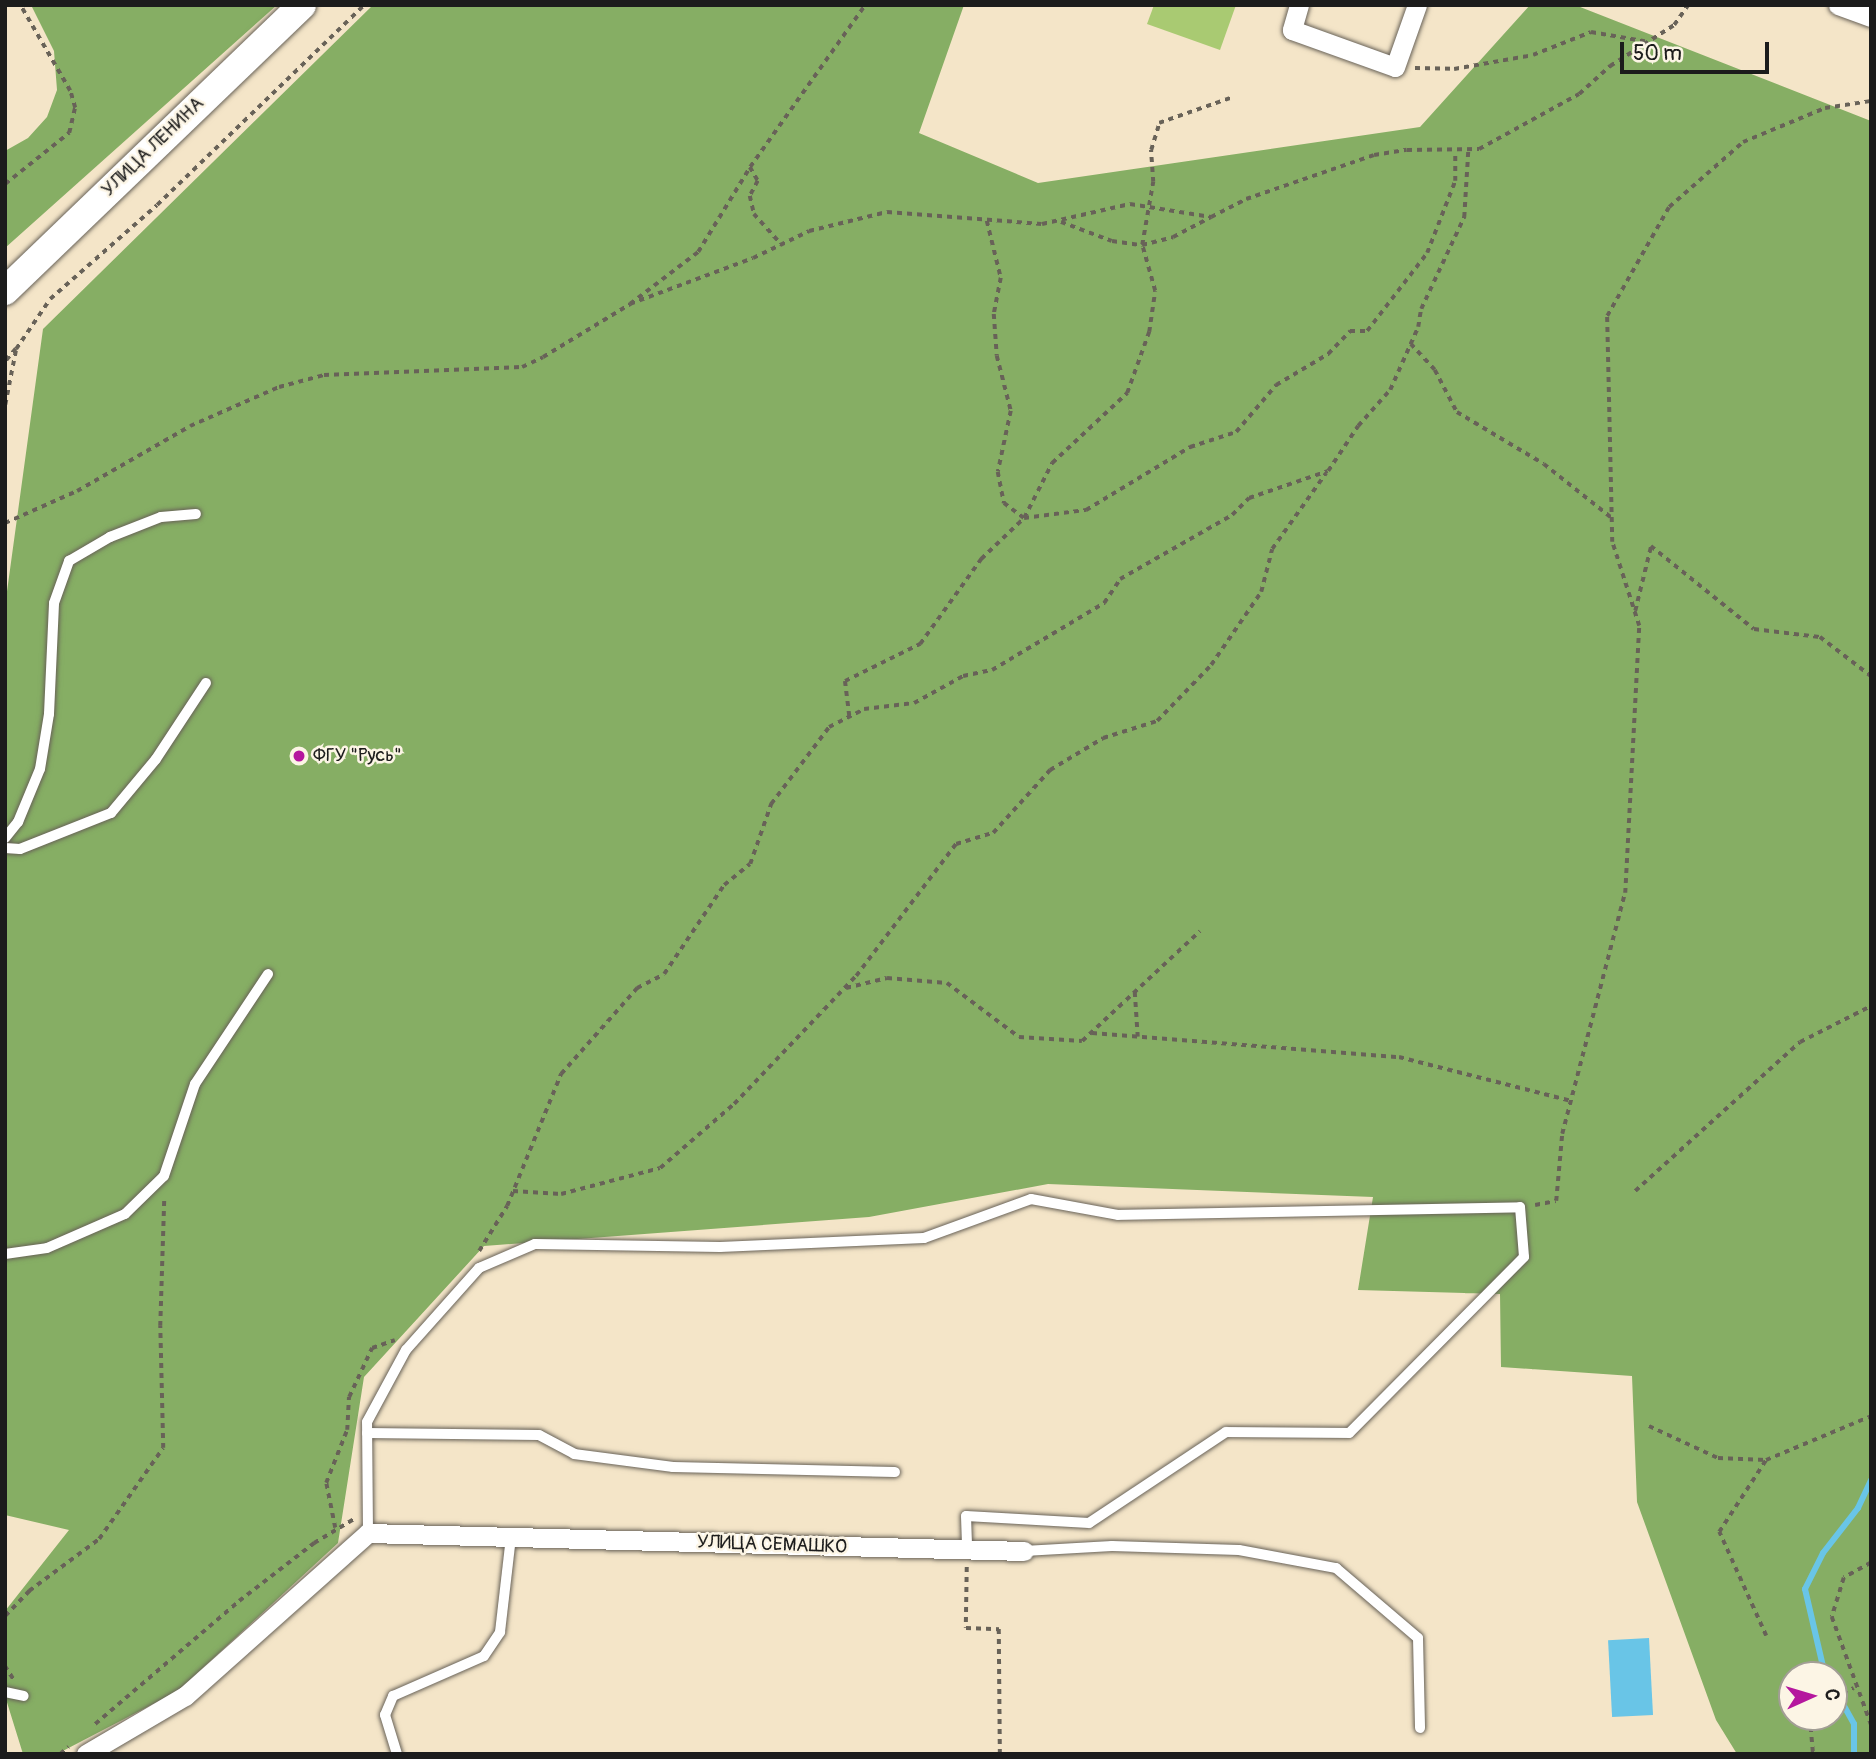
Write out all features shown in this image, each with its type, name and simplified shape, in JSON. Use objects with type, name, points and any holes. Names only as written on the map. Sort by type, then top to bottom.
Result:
[{"type":"main road","name":"УЛИЦА ЛЕНИНА","points":[[5,291],[302,5]]},
{"type":"street","points":[[1299,5],[1292,30],[1395,67],[1417,5]]},
{"type":"street","points":[[1838,5],[1871,17]]},
{"type":"street","points":[[78,1750],[185,1696],[367,1524]]},
{"type":"street","name":"УЛИЦА СЕМАШКО","points":[[367,1524],[511,1537],[1024,1551]]},
{"type":"lane","points":[[5,838],[18,822],[40,769],[50,714],[54,603],[69,561],[110,537],[160,517],[196,514]]},
{"type":"lane","points":[[5,848],[20,849],[111,813],[156,760],[206,683]]},
{"type":"lane","points":[[5,1254],[47,1248],[125,1214],[164,1176],[195,1084],[268,974]]},
{"type":"lane","points":[[367,1524],[367,1422],[406,1350],[479,1268],[535,1244],[720,1247],[924,1238],[1031,1199],[1118,1215],[1520,1208],[1524,1257],[1349,1433],[1226,1432],[1089,1523],[966,1516],[967,1551]]},
{"type":"lane","points":[[367,1433],[539,1435],[574,1454],[673,1467],[895,1472]]},
{"type":"lane","points":[[397,1754],[385,1715],[393,1696],[484,1656],[500,1632],[511,1537]]},
{"type":"lane","name":"УЛИЦА СЕМАШКО","points":[[1024,1551],[1112,1546],[1239,1550],[1336,1568],[1418,1638],[1420,1728]]},
{"type":"lane","points":[[5,1692],[24,1696]]},
{"type":"path","points":[[5,184],[69,133],[75,108],[70,91],[20,5]]},
{"type":"path","points":[[5,362],[50,299],[149,212],[364,5]]},
{"type":"path","points":[[5,523],[77,491],[190,426],[279,387],[324,375],[522,367],[631,304],[698,252],[750,167],[865,5]]},
{"type":"path","points":[[1059,222],[1112,241],[1142,246],[1173,237],[1211,217],[1340,164],[1407,150],[1455,152],[1479,149],[1579,94],[1610,66],[1674,25],[1688,5]]},
{"type":"path","points":[[1395,67],[1454,69],[1533,55],[1591,32],[1649,42]]},
{"type":"path","points":[[849,716],[845,681],[920,644],[981,559],[1024,518],[1052,463],[1127,393],[1149,332],[1155,291],[1142,246],[1148,206],[1151,150],[1159,123],[1233,97]]},
{"type":"path","points":[[1520,1208],[1556,1201],[1562,1134],[1625,893],[1639,626],[1612,542],[1607,316],[1669,207],[1742,142],[1825,108],[1871,101]]},
{"type":"path","points":[[512,1191],[561,1194],[660,1168],[734,1104],[844,988],[956,844],[993,833],[1050,770],[1103,738],[1157,721],[1211,665],[1261,592],[1272,549],[1358,426],[1390,390],[1411,344],[1421,309],[1464,217],[1468,151]]},
{"type":"path","points":[[987,221],[1001,278],[994,314],[997,356],[1011,411],[998,472],[1004,503],[1024,518],[1086,510],[1190,447],[1236,432],[1276,385],[1328,354],[1350,331],[1367,331],[1427,253],[1455,181],[1455,152]]},
{"type":"path","points":[[750,167],[758,181],[750,196],[754,214],[782,245]]},
{"type":"path","points":[[631,304],[782,245],[809,231],[887,212],[987,221],[1059,222],[1130,204],[1211,217]]},
{"type":"path","points":[[1411,344],[1435,370],[1457,412],[1544,464],[1612,518]]},
{"type":"path","points":[[5,405],[16,349]]},
{"type":"path","points":[[474,1256],[512,1191],[561,1074],[637,988],[664,974],[724,885],[750,864],[771,804],[829,727],[864,709],[914,703],[963,676],[992,670],[1104,603],[1120,579],[1232,515],[1249,498],[1328,471]]},
{"type":"path","points":[[1635,613],[1651,547],[1754,629],[1820,637],[1871,676]]},
{"type":"path","points":[[844,988],[887,978],[947,983],[1019,1037],[1082,1041],[1200,930]]},
{"type":"path","points":[[1135,992],[1139,1037]]},
{"type":"path","points":[[1635,1191],[1800,1042],[1871,1006]]},
{"type":"path","points":[[1091,1033],[1399,1057],[1572,1101]]},
{"type":"path","points":[[5,1616],[29,1591],[99,1539],[163,1448],[160,1325],[165,1259],[164,1176]]},
{"type":"path","points":[[335,1528],[326,1483],[348,1430],[349,1397],[372,1348],[400,1338]]},
{"type":"path","points":[[1649,1426],[1718,1458],[1766,1460],[1871,1416]]},
{"type":"path","points":[[1766,1460],[1719,1532],[1766,1636]]},
{"type":"path","points":[[90,1729],[239,1601],[335,1528],[367,1524]]},
{"type":"path","points":[[967,1551],[966,1628],[999,1629],[1000,1754]]},
{"type":"path","points":[[1871,1563],[1844,1578],[1832,1617],[1855,1688],[1871,1724]]},
{"type":"path","points":[[1848,1691],[1855,1688]]},
{"type":"path","points":[[1811,1731],[1813,1754]]},
{"type":"path","points":[[60,1754],[78,1750]]},
{"type":"green space","points":[[31,5],[277,5],[5,248],[5,151],[28,138],[47,117],[57,90],[54,51]]},
{"type":"green space","points":[[373,5],[964,5],[919,133],[1038,183],[1420,127],[1530,5],[1575,5],[1871,121],[1871,1754],[1737,1754],[1716,1720],[1637,1502],[1632,1376],[1501,1367],[1500,1294],[1358,1290],[1373,1197],[1048,1184],[869,1217],[484,1246],[364,1377],[338,1543],[178,1691],[57,1754],[23,1754],[5,1696],[5,1611],[69,1530],[5,1515],[5,606],[43,329]]},
{"type":"green space","points":[[1154,5],[1236,5],[1220,50],[1147,24]]},
{"type":"water","points":[[1649,1638],[1653,1715],[1612,1717],[1608,1640]]},
{"type":"waterway","points":[[1822,1661],[1805,1589],[1823,1553],[1858,1508],[1871,1480]]},
{"type":"waterway","points":[[1848,1713],[1854,1724],[1854,1754]]},
{"type":"place","name":"ФГУ \"Русь\"","points":[[299,756]]}]
